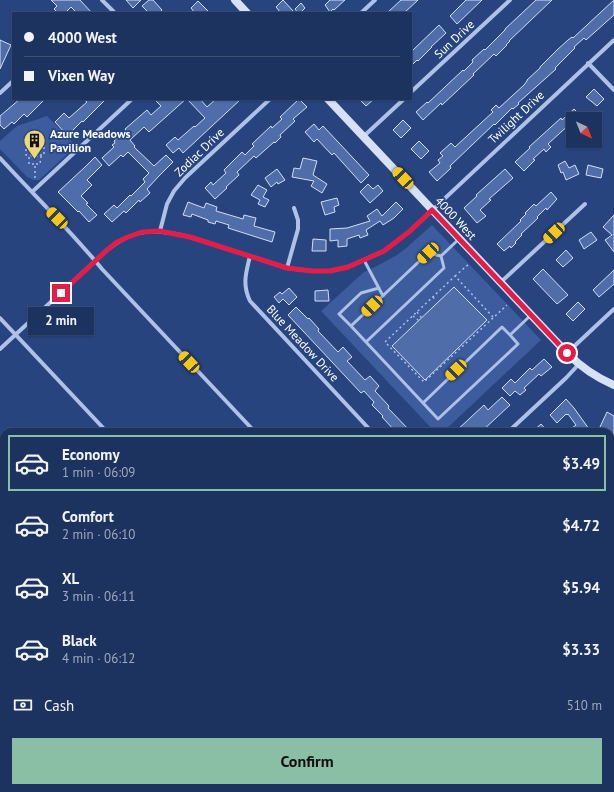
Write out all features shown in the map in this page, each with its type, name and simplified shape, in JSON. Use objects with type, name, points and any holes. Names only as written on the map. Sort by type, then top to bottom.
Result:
[{"type":"street","points":[[102,0],[114,12]]},
{"type":"street","points":[[235,0],[247,12]]},
{"type":"street","name":"Sun Drive","points":[[412,91],[510,0]]},
{"type":"street","points":[[362,12],[372,1]]},
{"type":"street","name":"Twilight Drive","points":[[0,349],[107,250],[117,242],[142,232],[160,231],[190,237],[287,268],[312,271],[330,271],[348,267],[384,251],[410,231],[614,40]]},
{"type":"street","points":[[588,64],[614,90]]},
{"type":"street","points":[[0,93],[12,82]]},
{"type":"street","points":[[32,192],[131,100]]},
{"type":"street","name":"Zodiac Drive","points":[[160,231],[167,204],[174,192],[186,178],[269,100]]},
{"type":"street","name":"4000 West","points":[[329,100],[567,353],[601,380],[614,385]]},
{"type":"street","points":[[364,136],[403,100]]},
{"type":"street","points":[[0,158],[251,428]]},
{"type":"street","points":[[500,283],[585,204]]},
{"type":"street","points":[[287,268],[298,229],[298,220],[294,208]]},
{"type":"street","name":"Blue Meadow Drive","points":[[250,256],[245,279],[250,301],[368,428]]},
{"type":"street","points":[[567,353],[614,309]]},
{"type":"street","points":[[0,318],[104,428]]},
{"type":"street","points":[[512,428],[579,364]]},
{"type":"lane","points":[[441,256],[460,238]]},
{"type":"lane","points":[[351,326],[428,253],[441,256]]},
{"type":"lane","points":[[366,342],[444,268],[441,256]]},
{"type":"lane","points":[[364,260],[383,296]]},
{"type":"lane","points":[[379,288],[361,293],[338,314],[438,419],[518,344],[502,327],[423,403]]},
{"type":"lane","points":[[510,335],[531,315]]},
{"type":"path","points":[[35,155],[26,155],[26,143],[44,143],[44,155],[35,155],[30,156],[29,164],[40,164],[40,156],[35,155]]},
{"type":"path","points":[[35,164],[35,178]]},
{"type":"path","points":[[468,264],[385,342],[424,382],[507,305]]},
{"type":"path","points":[[455,276],[493,317]]},
{"type":"path","points":[[433,297],[436,301]]},
{"type":"path","points":[[413,316],[418,320],[421,317],[417,312]]},
{"type":"shaded area","points":[[47,116],[76,146],[39,180],[34,180],[27,177],[0,149],[0,141],[17,126]]},
{"type":"shaded area","points":[[432,225],[541,340],[447,428],[431,428],[321,311],[364,272],[397,255]]},
{"type":"building","points":[[51,0],[80,0],[91,12],[76,12],[71,7],[66,12],[57,12],[54,9],[57,6]]},
{"type":"building","points":[[126,0],[141,0],[133,8]]},
{"type":"building","points":[[149,0],[153,0],[162,10],[160,12],[148,12],[142,6]]},
{"type":"building","points":[[283,0],[294,12],[280,12],[276,7]]},
{"type":"building","points":[[330,0],[345,0],[330,12],[325,5]]},
{"type":"building","points":[[401,0],[418,0],[405,12],[388,12]]},
{"type":"building","points":[[466,0],[482,0],[457,24],[450,16]]},
{"type":"building","points":[[536,0],[552,0],[509,41],[496,56],[494,54],[442,105],[441,103],[423,120],[416,112],[427,102],[428,103],[463,70],[464,71],[473,62],[472,60],[484,49],[485,50]]},
{"type":"building","points":[[614,0],[614,15],[586,40],[584,38],[574,47],[575,48],[555,68],[556,69],[518,103],[519,104],[513,109],[512,108],[495,125],[494,124],[450,166],[451,168],[437,181],[429,172],[440,163],[438,160],[443,156],[440,153],[451,143],[455,147],[493,112],[491,110],[496,105],[499,108],[524,85],[527,80],[557,50],[572,37],[573,38]]},
{"type":"building","points":[[198,1],[209,12],[194,12],[191,8]]},
{"type":"building","points":[[301,3],[305,8],[301,12],[297,12],[295,9]]},
{"type":"building","points":[[439,25],[446,33],[412,65],[412,51]]},
{"type":"building","points":[[0,40],[11,45],[0,69]]},
{"type":"building","points":[[594,89],[604,99],[597,106],[586,97]]},
{"type":"building","points":[[19,100],[44,100],[27,117],[24,114],[14,124],[12,122],[4,129],[0,125],[0,116]]},
{"type":"building","points":[[84,100],[105,100],[83,122],[82,121],[70,133],[69,131],[66,134],[55,122],[64,113],[69,118],[87,102]]},
{"type":"building","points":[[155,100],[185,100],[149,132],[144,127],[130,140],[135,146],[134,147],[154,166],[166,155],[173,162],[147,189],[150,193],[140,202],[139,200],[126,213],[124,211],[112,222],[104,214],[114,205],[117,208],[130,195],[131,196],[145,182],[143,179],[149,173],[128,152],[123,157],[121,155],[109,166],[102,158],[114,147],[112,145],[115,143],[114,141],[126,130],[125,129],[147,110],[151,115],[161,106]]},
{"type":"building","points":[[188,100],[201,100],[207,107],[215,100],[240,100],[183,153],[179,148],[173,153],[166,145],[175,137],[178,140],[205,118]]},
{"type":"building","points":[[298,100],[300,100],[307,107],[293,119],[295,121],[280,135],[281,137],[275,143],[274,142],[256,158],[254,156],[237,172],[239,175],[215,199],[205,188],[211,182],[213,185],[226,173],[224,170],[242,152],[245,155],[254,146],[252,144],[271,126],[272,128],[282,119],[280,117]]},
{"type":"building","points":[[360,100],[373,100],[366,106]]},
{"type":"building","points":[[566,116],[566,127],[548,144],[551,147],[546,152],[544,149],[533,159],[535,160],[524,171],[515,162],[561,118],[562,120]]},
{"type":"building","points":[[403,120],[411,128],[401,138],[393,130]]},
{"type":"building","points":[[314,124],[319,130],[323,126],[369,175],[361,183],[334,153],[332,155],[317,139],[314,142],[305,132]]},
{"type":"building","points":[[419,141],[429,151],[421,159],[411,149]]},
{"type":"building","points":[[95,157],[102,165],[87,180],[92,185],[81,196],[88,203],[86,204],[97,215],[89,222],[58,192]]},
{"type":"building","points":[[303,158],[317,161],[313,175],[327,184],[322,193],[311,186],[314,181],[292,177],[294,168],[300,169]]},
{"type":"building","points":[[565,161],[569,168],[575,165],[579,174],[566,180],[558,165]]},
{"type":"building","points":[[588,165],[603,169],[601,178],[586,175]]},
{"type":"building","points":[[277,169],[285,180],[278,184],[277,182],[271,187],[265,178]]},
{"type":"building","points":[[505,169],[513,178],[489,199],[491,200],[480,210],[486,216],[477,223],[464,208]]},
{"type":"building","points":[[368,184],[373,189],[378,185],[383,191],[370,203],[360,192]]},
{"type":"building","points":[[258,185],[267,190],[263,197],[269,200],[265,207],[258,204],[260,200],[251,195]]},
{"type":"building","points":[[551,192],[557,199],[547,210],[546,208],[521,234],[522,235],[511,248],[510,246],[504,251],[497,244],[521,221],[520,220],[526,214],[525,213],[534,204],[536,206]]},
{"type":"building","points":[[337,198],[339,205],[334,207],[335,212],[325,215],[321,202]]},
{"type":"building","points":[[188,202],[204,208],[206,203],[217,207],[216,211],[243,219],[244,215],[256,218],[254,226],[275,232],[272,242],[228,228],[229,225],[216,221],[215,224],[192,214],[191,217],[183,215]]},
{"type":"building","points":[[396,202],[403,209],[394,218],[383,225],[380,221],[366,230],[368,235],[360,238],[359,235],[347,239],[347,246],[338,247],[338,240],[330,241],[330,229],[347,228],[370,221],[367,216],[377,209],[382,216]]},
{"type":"building","points":[[614,215],[614,252],[605,240],[612,235],[603,227]]},
{"type":"building","points":[[591,232],[597,240],[584,249],[579,240]]},
{"type":"building","points":[[313,239],[326,240],[326,251],[312,251]]},
{"type":"building","points":[[566,250],[573,258],[563,267],[556,260]]},
{"type":"building","points":[[543,269],[568,295],[557,304],[533,279]]},
{"type":"building","points":[[614,270],[614,284],[599,297],[593,290]]},
{"type":"building","points":[[454,287],[487,320],[425,380],[392,346]]},
{"type":"building","points":[[289,288],[297,297],[289,305],[283,299],[279,303],[274,297],[280,292],[282,294]]},
{"type":"building","points":[[328,290],[329,301],[315,301],[315,291]]},
{"type":"building","points":[[578,302],[585,309],[573,321],[566,314]]},
{"type":"building","points":[[296,307],[308,319],[309,318],[319,329],[318,331],[338,352],[343,347],[352,357],[347,361],[365,380],[370,376],[379,386],[375,391],[389,406],[388,408],[407,428],[392,428],[372,405],[374,402],[364,391],[361,393],[288,315]]},
{"type":"building","points":[[544,359],[552,367],[541,376],[539,374],[524,388],[526,390],[520,395],[515,391],[510,396],[502,388],[511,379],[515,383],[530,368],[532,370]]},
{"type":"building","points":[[502,397],[510,405],[485,428],[459,428],[484,405],[488,410]]},
{"type":"building","points":[[566,399],[588,428],[572,428],[576,425],[568,414],[566,414],[557,423],[550,415]]},
{"type":"building","points":[[607,412],[614,416],[614,428],[600,427]]},
{"type":"building","points":[[541,424],[544,428],[536,428]]},
{"type":"place","name":"Azure Meadows Pavilion","points":[[35,160]]},
{"type":"route","points":[[61,293],[117,242],[142,232],[160,231],[190,237],[287,268],[312,271],[330,271],[348,267],[384,251],[410,231],[432,210],[567,353]]}]
